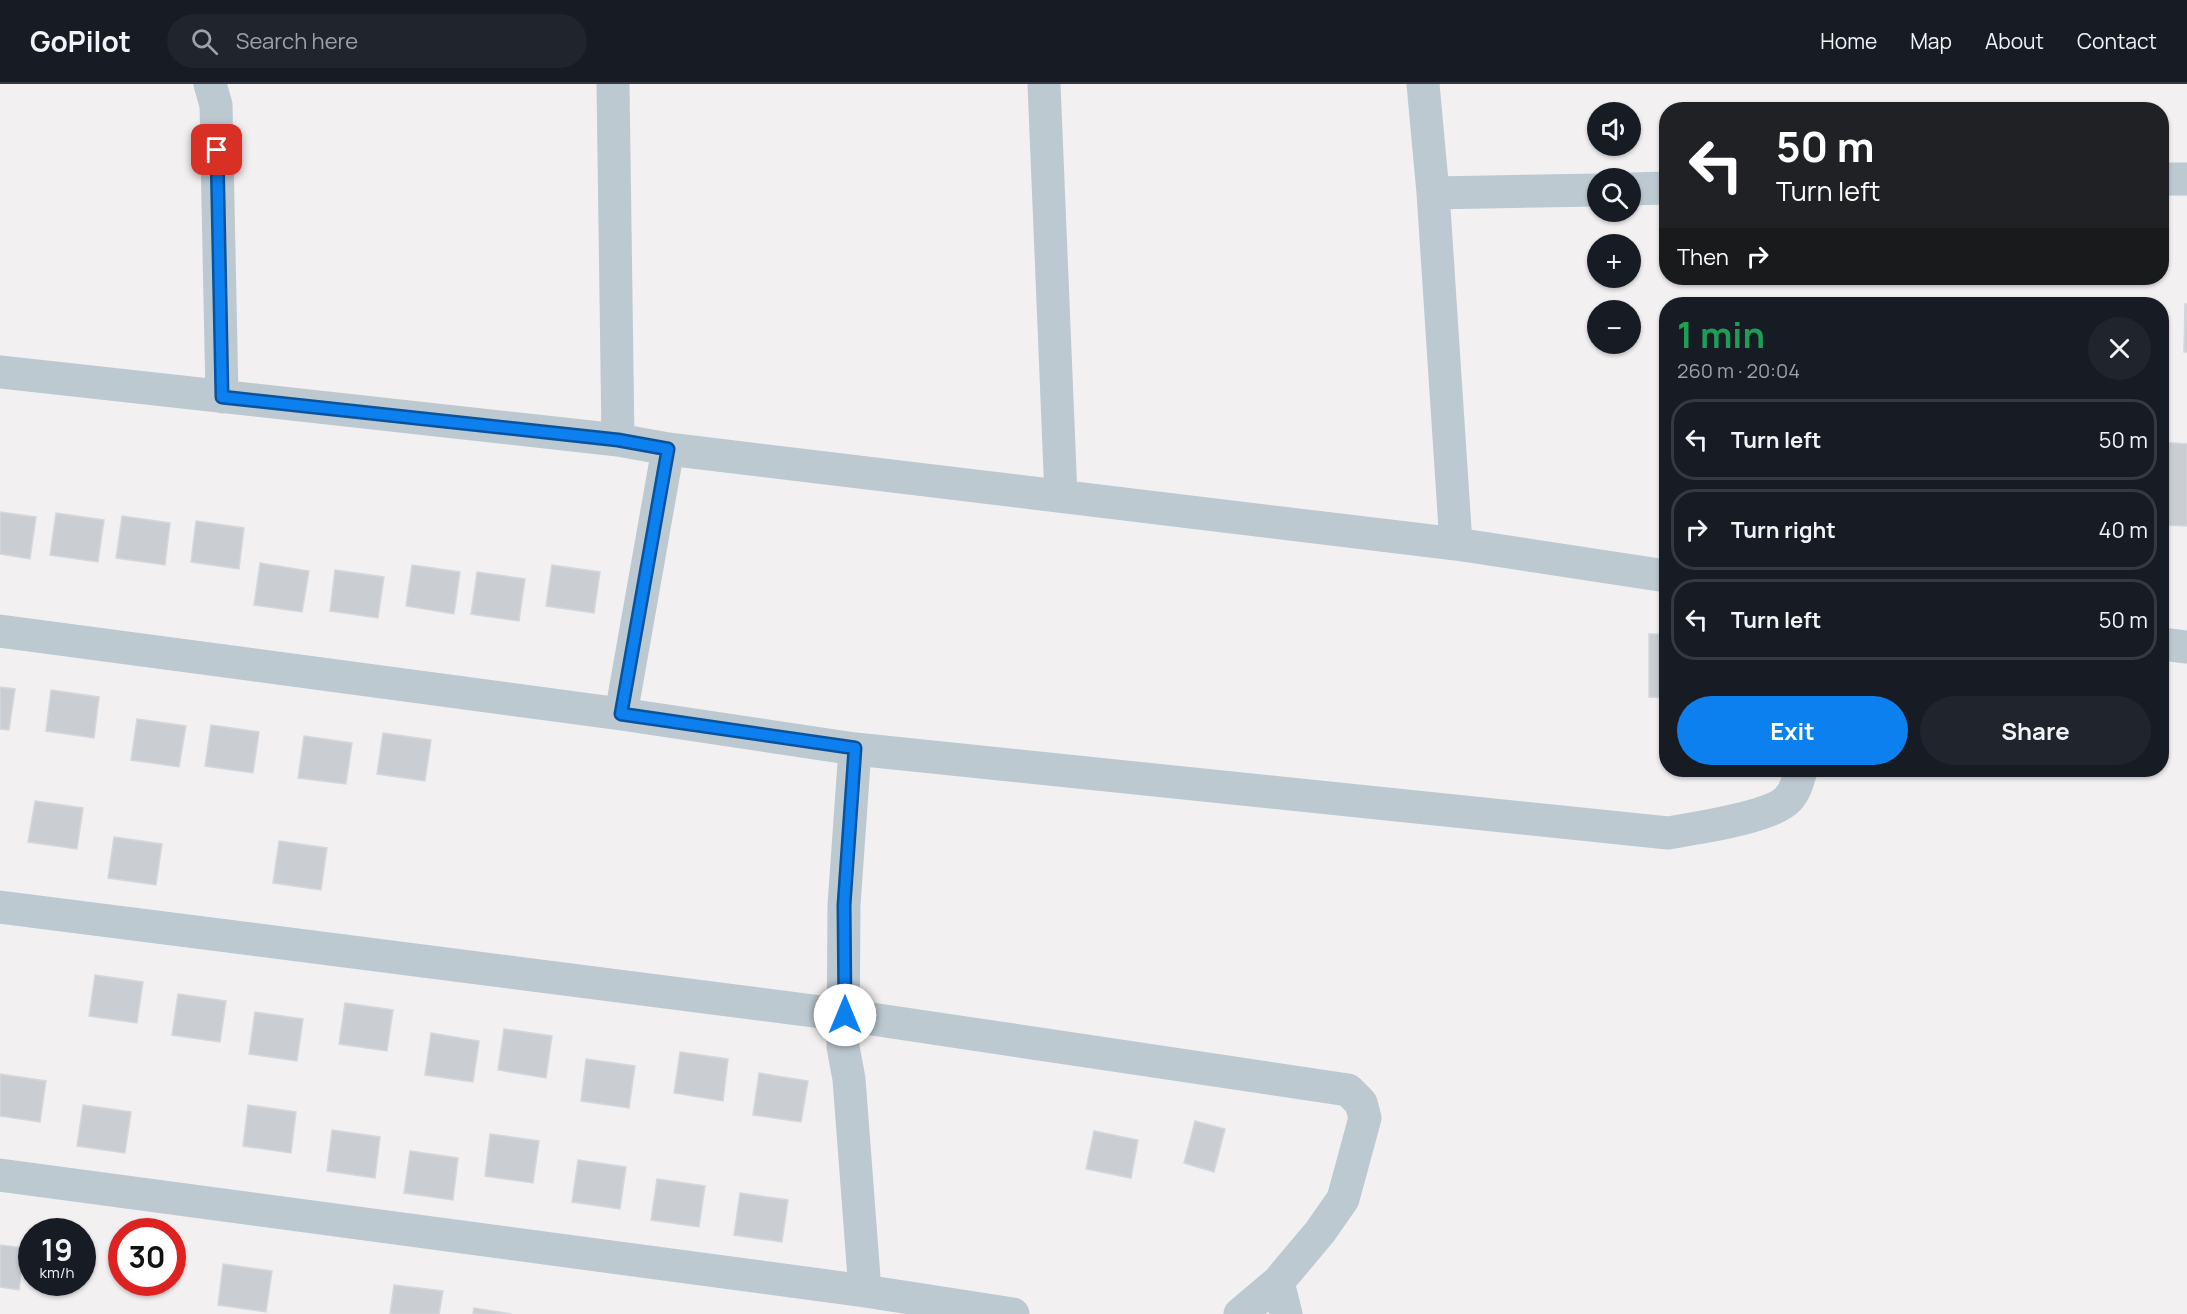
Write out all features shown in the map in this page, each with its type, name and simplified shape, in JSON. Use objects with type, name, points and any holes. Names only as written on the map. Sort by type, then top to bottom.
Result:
[{"type":"street","points":[[210,84],[216,105],[222,397]]},
{"type":"street","points":[[613,84],[618,440]]},
{"type":"street","points":[[1044,84],[1061,496]]},
{"type":"street","points":[[1423,84],[1433,193],[1456,544]]},
{"type":"street","points":[[2169,179],[2187,179]]},
{"type":"street","points":[[1641,189],[1659,188]]},
{"type":"street","points":[[1433,193],[1587,190]]},
{"type":"street","points":[[0,372],[618,440],[668,449],[1456,544],[1659,575]]},
{"type":"street","points":[[621,714],[668,449]]},
{"type":"street","points":[[0,631],[621,714],[855,748],[1668,832],[1724,824],[1775,808],[1787,800],[1796,788],[1799,777]]},
{"type":"street","points":[[2169,645],[2187,647]]},
{"type":"street","points":[[855,748],[844,905],[843,1047],[849,1079],[865,1291]]},
{"type":"street","points":[[0,907],[845,1015],[1348,1090],[1361,1103],[1365,1118],[1342,1199],[1320,1232],[1278,1282],[1240,1314]]},
{"type":"street","points":[[0,1175],[865,1291],[1013,1314]]},
{"type":"street","points":[[1278,1282],[1286,1314]]},
{"type":"building","points":[[2185,304],[2187,304],[2187,352],[2184,352]]},
{"type":"building","points":[[2169,443],[2187,444],[2187,526],[2169,525]]},
{"type":"building","points":[[0,512],[36,517],[30,559],[0,554]]},
{"type":"building","points":[[56,513],[104,520],[98,562],[50,555]]},
{"type":"building","points":[[122,516],[170,523],[165,565],[116,558]]},
{"type":"building","points":[[196,521],[244,528],[239,569],[191,562]]},
{"type":"building","points":[[260,563],[309,571],[302,612],[254,605]]},
{"type":"building","points":[[412,565],[460,572],[454,614],[406,606]]},
{"type":"building","points":[[552,565],[600,572],[594,613],[546,606]]},
{"type":"building","points":[[335,570],[384,577],[378,618],[330,611]]},
{"type":"building","points":[[477,572],[525,579],[519,621],[471,614]]},
{"type":"building","points":[[1649,634],[1659,634],[1659,698],[1649,697]]},
{"type":"building","points":[[0,687],[15,689],[9,730],[0,729]]},
{"type":"building","points":[[51,690],[99,697],[94,738],[46,731]]},
{"type":"building","points":[[137,719],[186,726],[179,767],[131,760]]},
{"type":"building","points":[[211,725],[259,732],[253,773],[205,766]]},
{"type":"building","points":[[383,733],[431,740],[425,781],[377,774]]},
{"type":"building","points":[[304,736],[352,743],[346,784],[298,778]]},
{"type":"building","points":[[35,801],[83,808],[77,849],[28,842]]},
{"type":"building","points":[[114,837],[162,844],[156,885],[108,878]]},
{"type":"building","points":[[279,841],[327,848],[321,890],[273,883]]},
{"type":"building","points":[[95,975],[143,982],[137,1023],[89,1016]]},
{"type":"building","points":[[178,994],[226,1001],[220,1042],[172,1035]]},
{"type":"building","points":[[345,1003],[393,1010],[387,1051],[339,1044]]},
{"type":"building","points":[[255,1012],[303,1019],[297,1061],[249,1054]]},
{"type":"building","points":[[504,1029],[552,1036],[546,1078],[498,1070]]},
{"type":"building","points":[[431,1033],[479,1041],[473,1082],[425,1075]]},
{"type":"building","points":[[680,1052],[728,1059],[723,1101],[674,1093]]},
{"type":"building","points":[[586,1059],[635,1066],[629,1108],[581,1101]]},
{"type":"building","points":[[759,1073],[808,1081],[801,1122],[753,1115]]},
{"type":"building","points":[[0,1074],[46,1081],[40,1122],[0,1116]]},
{"type":"building","points":[[83,1105],[131,1112],[125,1153],[77,1146]]},
{"type":"building","points":[[248,1105],[296,1112],[291,1153],[243,1146]]},
{"type":"building","points":[[1195,1121],[1225,1129],[1214,1172],[1184,1163]]},
{"type":"building","points":[[332,1130],[380,1137],[375,1178],[327,1171]]},
{"type":"building","points":[[1094,1131],[1138,1140],[1131,1178],[1086,1169]]},
{"type":"building","points":[[490,1134],[539,1141],[533,1183],[485,1176]]},
{"type":"building","points":[[410,1151],[458,1158],[453,1200],[404,1193]]},
{"type":"building","points":[[578,1160],[626,1167],[620,1209],[572,1202]]},
{"type":"building","points":[[657,1179],[705,1186],[699,1227],[651,1220]]},
{"type":"building","points":[[740,1193],[788,1200],[782,1242],[734,1235]]},
{"type":"building","points":[[0,1245],[18,1247],[18,1290],[0,1287]]},
{"type":"building","points":[[223,1264],[272,1271],[266,1312],[218,1305]]},
{"type":"building","points":[[394,1285],[443,1291],[439,1314],[390,1314]]},
{"type":"building","points":[[474,1308],[512,1314],[473,1314]]},
{"type":"route","points":[[217,150],[222,397],[618,440],[668,449],[621,714],[855,748],[844,905],[845,1015]]}]
